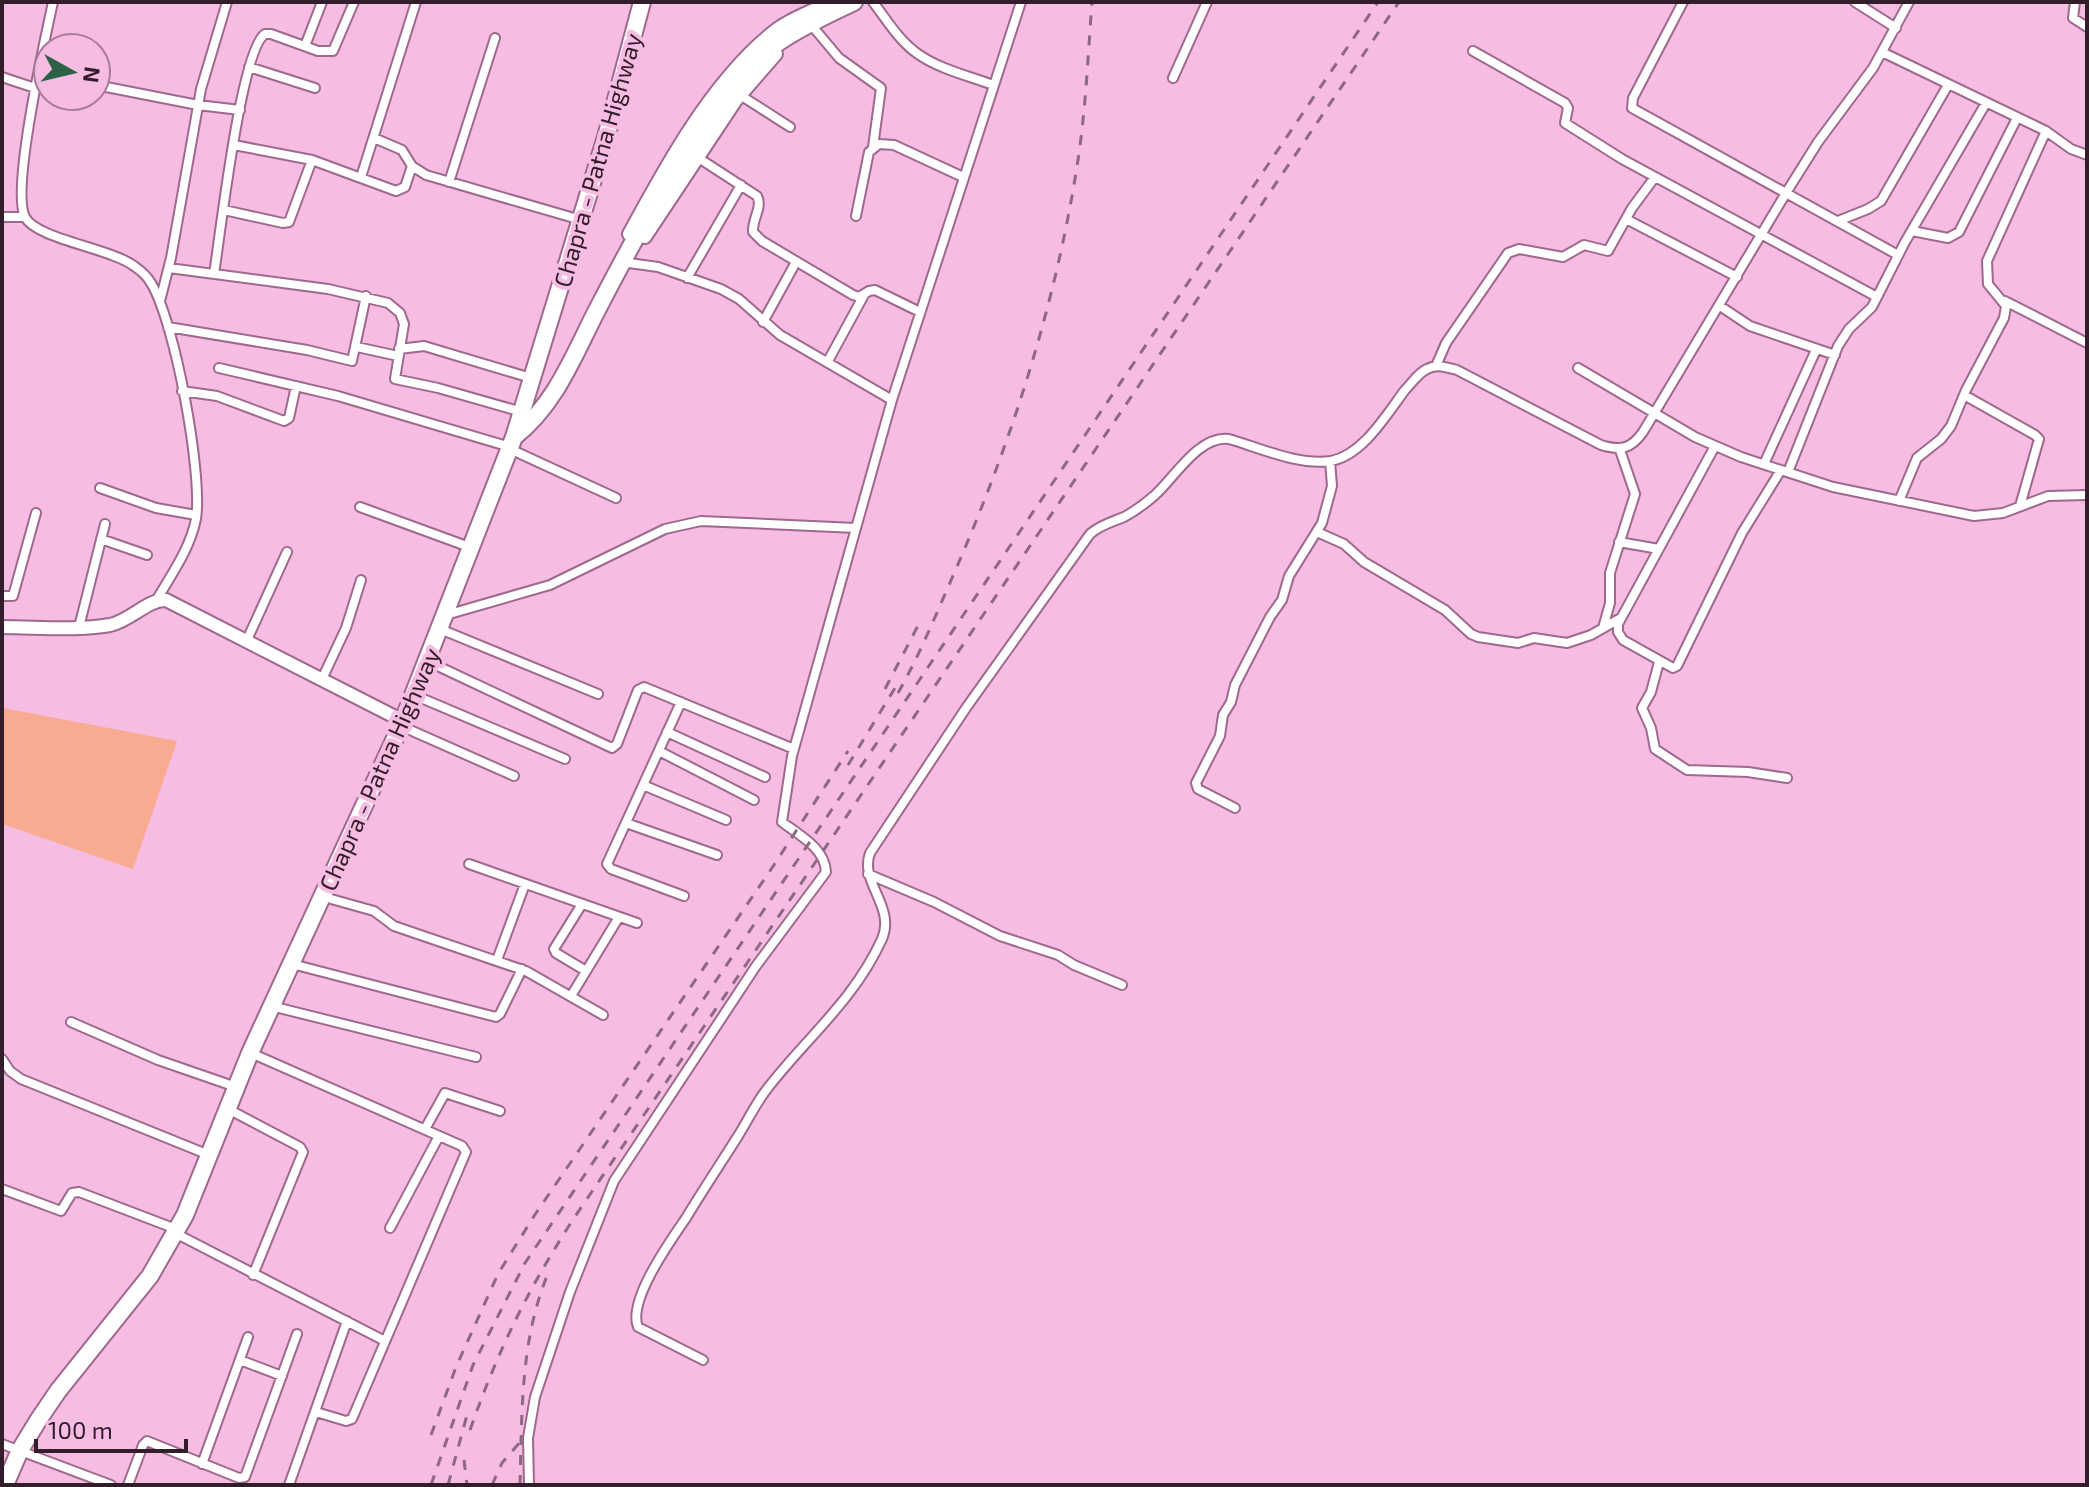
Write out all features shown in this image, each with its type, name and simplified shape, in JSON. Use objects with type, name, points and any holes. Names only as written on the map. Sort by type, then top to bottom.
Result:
[{"type":"highway","name":"Chapra - Patna Highway","points":[[4,1484],[20,1450],[58,1391],[150,1276],[176,1231],[250,1053],[402,724],[522,412],[620,88],[642,2]]},
{"type":"highway","points":[[511,444],[545,407],[621,263],[664,191],[726,99],[756,63],[779,42],[854,2]]},
{"type":"street","points":[[49,32],[53,2]]},
{"type":"street","points":[[160,302],[169,268],[204,73],[227,2]]},
{"type":"street","points":[[305,46],[322,2]]},
{"type":"street","points":[[214,274],[240,110],[256,43],[265,34],[327,53],[333,51],[354,2]]},
{"type":"street","points":[[361,177],[416,2]]},
{"type":"street","points":[[573,357],[587,314],[623,245],[669,165],[727,78],[772,32],[830,2]]},
{"type":"street","points":[[573,357],[629,263],[740,95],[785,45],[861,2]]},
{"type":"street","points":[[873,2],[916,53],[993,85]]},
{"type":"street","points":[[529,1485],[528,1438],[535,1397],[570,1292],[614,1181],[756,966],[826,872],[825,862],[816,848],[782,822],[794,749],[892,400],[1021,2]]},
{"type":"street","points":[[1173,78],[1207,2]]},
{"type":"street","points":[[1683,2],[1633,98],[1632,108],[1898,255]]},
{"type":"street","points":[[1855,2],[1896,28]]},
{"type":"street","points":[[703,1360],[638,1327],[635,1320],[666,1247],[767,1088],[823,1028],[855,987],[882,938],[885,924],[882,905],[868,874],[870,853],[1020,631],[1097,529],[1141,506],[1216,439],[1229,439],[1298,458],[1330,461],[1348,454],[1359,446],[1415,378],[1436,366],[1457,370],[1601,445],[1620,450],[1636,442],[1786,193],[1882,52],[1909,2]]},
{"type":"street","points":[[2075,2],[2073,18],[2087,27]]},
{"type":"street","points":[[813,27],[832,52],[881,88],[873,147],[867,160],[856,216]]},
{"type":"street","points":[[449,182],[495,38]]},
{"type":"street","points":[[1473,51],[1565,103],[1568,108],[1565,123],[1655,177],[1877,297]]},
{"type":"street","points":[[1882,52],[2046,131],[2071,149],[2087,155]]},
{"type":"street","points":[[249,67],[315,88]]},
{"type":"street","points":[[2,77],[32,87]]},
{"type":"street","points":[[1838,221],[1881,201],[1948,85]]},
{"type":"street","points":[[112,88],[240,110]]},
{"type":"street","points":[[740,95],[790,127]]},
{"type":"street","points":[[1715,446],[1619,619],[1618,632],[1623,640],[1673,668],[1677,666],[1742,533],[1785,471],[1843,337],[1866,314],[1877,297],[1986,103]]},
{"type":"street","points":[[2,627],[79,627],[122,621],[156,601],[186,550],[198,496],[182,391],[168,327],[150,281],[126,260],[50,234],[30,224],[25,217],[21,188],[32,109]]},
{"type":"street","points":[[1912,231],[1948,238],[1959,232],[2017,118]]},
{"type":"street","points":[[1899,501],[1917,458],[1947,433],[2007,312],[1988,284],[1987,261],[2046,131]]},
{"type":"street","points":[[374,138],[402,150],[412,166],[426,175],[581,220]]},
{"type":"street","points":[[873,147],[879,144],[894,145],[963,177]]},
{"type":"street","points":[[234,145],[312,160],[387,188],[402,190],[412,166]]},
{"type":"street","points":[[697,157],[760,199],[753,222],[755,236],[853,295],[859,297],[875,290],[920,312]]},
{"type":"street","points":[[224,210],[289,222],[312,160]]},
{"type":"street","points":[[1436,366],[1446,343],[1511,250],[1523,249],[1561,257],[1582,246],[1608,251],[1655,177]]},
{"type":"street","points":[[687,278],[741,185]]},
{"type":"street","points":[[2,217],[25,217]]},
{"type":"street","points":[[1626,219],[1737,277]]},
{"type":"street","points":[[763,322],[796,262]]},
{"type":"street","points":[[629,263],[658,267],[732,295],[780,335],[892,400]]},
{"type":"street","points":[[169,268],[366,296],[388,303],[400,313],[404,324],[393,375],[396,380],[438,388],[522,412]]},
{"type":"street","points":[[828,361],[864,294]]},
{"type":"street","points":[[168,327],[307,350],[351,361],[357,347],[366,296]]},
{"type":"street","points":[[2000,298],[2087,343]]},
{"type":"street","points":[[1720,306],[1750,326],[1835,355]]},
{"type":"street","points":[[357,347],[399,353],[424,346],[532,378]]},
{"type":"street","points":[[1764,464],[1816,350]]},
{"type":"street","points":[[219,368],[511,444],[616,498]]},
{"type":"street","points":[[1578,368],[1681,430],[1715,446],[1833,487],[1974,516],[1995,515],[2048,496],[2087,495]]},
{"type":"street","points":[[182,391],[217,396],[284,421],[289,418],[296,386]]},
{"type":"street","points":[[1964,395],[2039,439],[2020,506]]},
{"type":"street","points":[[1603,628],[1610,603],[1608,578],[1635,494],[1620,450]]},
{"type":"street","points":[[1235,808],[1198,789],[1196,783],[1221,734],[1223,715],[1231,702],[1235,685],[1282,600],[1289,576],[1317,532],[1330,497],[1330,461]]},
{"type":"street","points":[[100,488],[156,508],[196,515]]},
{"type":"street","points":[[360,507],[472,548]]},
{"type":"street","points":[[2,596],[13,596],[36,513]]},
{"type":"street","points":[[443,622],[550,585],[683,523],[701,521],[856,528]]},
{"type":"street","points":[[79,627],[105,524]]},
{"type":"street","points":[[1317,532],[1344,544],[1364,562],[1445,610],[1478,637],[1518,643],[1537,638],[1567,643],[1582,639],[1619,619]]},
{"type":"street","points":[[101,539],[147,555]]},
{"type":"street","points":[[1619,542],[1659,549]]},
{"type":"street","points":[[247,640],[287,552]]},
{"type":"street","points":[[322,679],[346,628],[361,580]]},
{"type":"street","points":[[156,601],[173,602],[402,724],[514,776]]},
{"type":"street","points":[[443,622],[598,694]]},
{"type":"street","points":[[427,661],[612,748],[617,744],[640,688],[647,688],[794,749]]},
{"type":"street","points":[[1659,662],[1651,692],[1642,708],[1657,751],[1692,772],[1748,772],[1787,778]]},
{"type":"street","points":[[414,695],[565,759]]},
{"type":"street","points":[[681,702],[608,867],[684,896]]},
{"type":"street","points":[[667,732],[765,777]]},
{"type":"street","points":[[659,751],[754,800]]},
{"type":"street","points":[[643,785],[726,820]]},
{"type":"street","points":[[626,823],[717,855]]},
{"type":"street","points":[[469,864],[637,923]]},
{"type":"street","points":[[868,874],[934,902],[1000,936],[1058,955],[1122,985]]},
{"type":"street","points":[[497,960],[525,884]]},
{"type":"street","points":[[324,897],[370,909],[394,926],[522,969],[603,1015]]},
{"type":"street","points":[[582,904],[554,949],[586,971]]},
{"type":"street","points":[[571,996],[619,917]]},
{"type":"street","points":[[292,964],[494,1017],[499,1016],[522,969]]},
{"type":"street","points":[[271,1006],[476,1057]]},
{"type":"street","points":[[71,1022],[158,1060],[236,1087]]},
{"type":"street","points":[[250,1053],[464,1147],[466,1154],[352,1419],[346,1421],[316,1412]]},
{"type":"street","points":[[2,1059],[10,1071],[21,1079],[209,1155]]},
{"type":"street","points":[[425,1129],[445,1093],[500,1111]]},
{"type":"street","points":[[227,1108],[300,1147],[303,1152],[253,1275]]},
{"type":"street","points":[[390,1228],[439,1136]]},
{"type":"street","points":[[2,1189],[59,1211],[63,1210],[72,1193],[79,1192],[176,1231],[253,1275],[385,1341]]},
{"type":"street","points":[[289,1485],[347,1321]]},
{"type":"street","points":[[128,1485],[147,1441],[239,1478],[245,1477],[297,1334]]},
{"type":"street","points":[[202,1464],[248,1337]]},
{"type":"street","points":[[240,1360],[282,1376]]},
{"type":"street","points":[[2,1444],[111,1485]]},
{"type":"shaded area","points":[[3,708],[177,741],[133,869],[2,824]]},
{"type":"railway","points":[[898,693],[933,622],[993,476],[1044,320],[1069,214],[1078,160],[1092,2]]},
{"type":"railway","points":[[431,1485],[473,1365],[525,1263],[1378,2]]},
{"type":"railway","points":[[470,1430],[515,1321],[574,1218],[1399,2]]},
{"type":"railway","points":[[885,689],[922,618]]},
{"type":"railway","points":[[848,765],[898,683]]},
{"type":"railway","points":[[431,1435],[456,1367],[498,1274],[848,751]]},
{"type":"railway","points":[[520,1485],[527,1353],[538,1301],[547,1276]]},
{"type":"railway","points":[[448,1485],[467,1415]]},
{"type":"railway","points":[[492,1485],[502,1463],[521,1441]]},
{"type":"railway","points":[[464,1460],[467,1485]]}]
